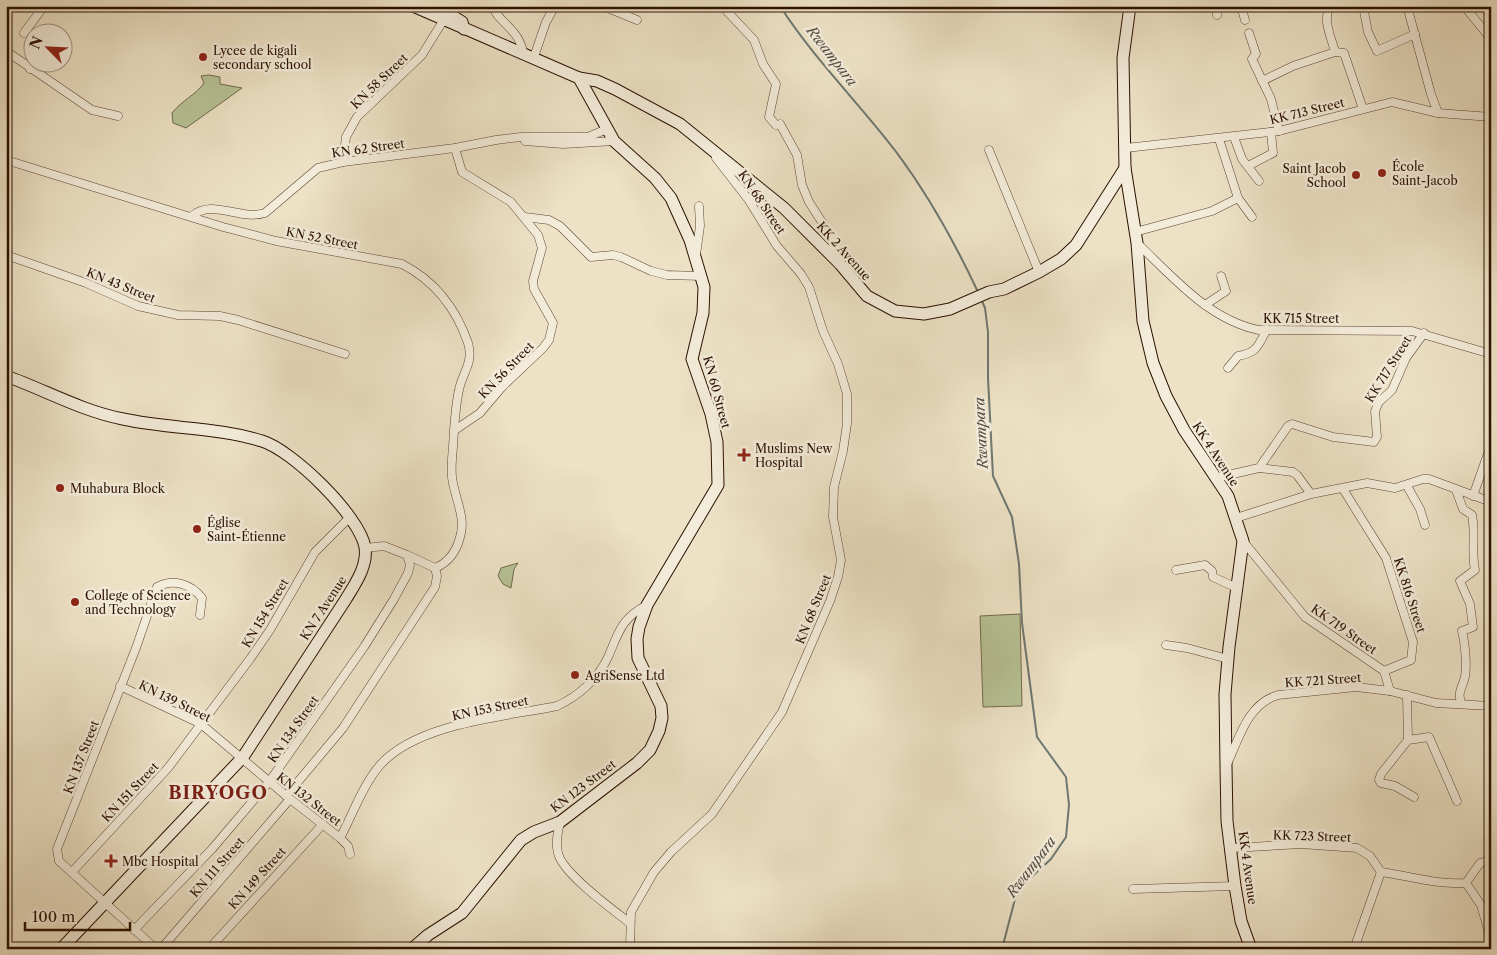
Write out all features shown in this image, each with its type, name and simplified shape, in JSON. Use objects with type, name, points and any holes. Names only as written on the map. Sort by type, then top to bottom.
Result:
[{"type":"main road","name":"KK 2 Avenue","points":[[413,6],[443,21],[529,55],[579,78],[597,81],[659,111],[704,143],[784,208],[840,264],[866,296],[895,311],[924,314],[956,308],[989,292],[1004,289],[1061,259],[1076,245],[1125,168]]},
{"type":"main road","points":[[437,6],[462,22],[464,29]]},
{"type":"main road","name":"KK 4 Avenue","points":[[1130,6],[1123,58],[1125,168],[1136,238],[1143,321],[1153,363],[1184,430],[1228,496],[1243,541],[1225,694],[1226,766],[1230,848],[1235,886],[1241,921],[1251,949]]},
{"type":"main road","points":[[579,78],[589,94],[614,89]]},
{"type":"main road","name":"KN 60 Street","points":[[589,94],[614,141],[655,178],[671,198],[680,215],[701,276],[703,308],[692,359],[705,394],[715,432],[718,484],[647,605],[639,627],[637,649],[649,682]]},
{"type":"main road","points":[[6,376],[80,407],[123,419],[240,435],[270,444],[302,465],[350,517],[361,536],[365,548]]},
{"type":"main road","name":"KN 7 Avenue","points":[[61,949],[243,757],[360,576],[365,548]]},
{"type":"main road","name":"KN 123 Street","points":[[412,949],[428,935],[462,913],[515,845],[534,832],[560,822],[637,763],[650,750],[660,731],[662,712],[649,682]]},
{"type":"street","points":[[33,22],[44,6]]},
{"type":"street","points":[[493,6],[496,13],[516,33],[529,55]]},
{"type":"street","points":[[529,55],[555,6]]},
{"type":"street","points":[[602,6],[637,20]]},
{"type":"street","points":[[722,6],[754,40],[763,64],[776,84],[769,117],[778,125],[797,155],[802,185],[809,202],[829,233],[840,264]]},
{"type":"street","points":[[1241,6],[1245,20]]},
{"type":"street","points":[[1331,6],[1328,10],[1327,20],[1335,52]]},
{"type":"street","points":[[1363,6],[1368,32],[1377,52],[1415,34]]},
{"type":"street","points":[[1408,6],[1431,94],[1438,113]]},
{"type":"street","points":[[1464,6],[1490,35]]},
{"type":"street","name":"KN 58 Street","points":[[344,162],[348,129],[422,55],[443,21]]},
{"type":"street","points":[[1248,166],[1272,153],[1276,114],[1252,59],[1256,54],[1249,34]]},
{"type":"street","points":[[6,51],[22,63]]},
{"type":"street","points":[[1262,81],[1293,66],[1335,52],[1344,52],[1363,109]]},
{"type":"street","points":[[35,72],[92,110],[118,116]]},
{"type":"street","name":"KK 713 Street","points":[[1126,148],[1275,132],[1392,102],[1438,113],[1491,117]]},
{"type":"street","name":"KN 62 Street","points":[[192,216],[199,210],[208,207],[254,216],[265,213],[318,168],[344,162],[455,148],[508,139],[588,137],[607,129]]},
{"type":"street","points":[[1234,137],[1237,148],[1259,181]]},
{"type":"street","name":"KN 62 Street","points":[[508,139],[563,144],[614,141]]},
{"type":"street","points":[[1218,139],[1238,198],[1252,217]]},
{"type":"street","name":"KN 68 Street","points":[[630,949],[632,934],[630,924],[636,900],[654,872],[671,852],[712,814],[782,712],[830,601],[838,577],[840,560],[833,517],[834,487],[843,451],[847,424],[847,394],[838,364],[823,331],[809,288],[802,274],[778,246],[748,198],[704,143]]},
{"type":"street","name":"KN 56 Street","points":[[454,430],[480,413],[508,381],[543,348],[552,331],[553,323],[534,289],[533,281],[542,248],[538,235],[511,202],[462,172],[455,148]]},
{"type":"street","points":[[989,150],[1039,272]]},
{"type":"street","name":"KN 52 Street","points":[[6,160],[276,241],[402,264],[428,280],[455,312],[471,356],[460,386],[454,430],[452,477],[462,520],[462,531],[456,550],[442,565],[435,568]]},
{"type":"street","points":[[1136,238],[1212,211],[1238,198]]},
{"type":"street","points":[[695,257],[700,226],[699,206]]},
{"type":"street","points":[[525,217],[549,220],[560,226],[591,257],[621,256],[651,271],[666,275],[701,276]]},
{"type":"street","name":"KK 715 Street","points":[[1136,238],[1205,304],[1236,324],[1267,330],[1400,331],[1424,333],[1453,344],[1491,354]]},
{"type":"street","name":"KN 43 Street","points":[[6,255],[86,283],[138,306],[178,315],[220,316],[238,320],[345,354]]},
{"type":"street","points":[[1205,304],[1226,291],[1221,276]]},
{"type":"street","points":[[1228,368],[1238,356],[1249,356],[1257,348],[1267,330]]},
{"type":"street","name":"KK 717 Street","points":[[1258,468],[1288,426],[1292,424],[1333,437],[1358,441],[1376,440],[1375,411],[1379,402],[1392,390],[1406,358],[1424,333]]},
{"type":"street","points":[[1473,496],[1491,445]]},
{"type":"street","points":[[1215,478],[1258,468],[1292,472],[1297,475],[1311,494]]},
{"type":"street","points":[[1236,518],[1311,494],[1367,483],[1395,488],[1407,486],[1422,479],[1429,479],[1491,502]]},
{"type":"street","points":[[1407,486],[1420,509],[1425,525]]},
{"type":"street","name":"KK 816 Street","points":[[1343,489],[1386,558],[1414,642],[1411,660],[1384,671]]},
{"type":"street","points":[[1456,490],[1463,509],[1472,515],[1474,537],[1471,550],[1474,572],[1460,581],[1470,604],[1472,627],[1462,631],[1465,677],[1460,688],[1462,704]]},
{"type":"street","name":"KN 154 Street","points":[[201,724],[230,688],[270,630],[306,565],[324,542],[350,517]]},
{"type":"street","name":"KK 719 Street","points":[[1243,541],[1305,617],[1384,671],[1390,691]]},
{"type":"street","points":[[365,548],[384,546],[435,568]]},
{"type":"street","name":"KN 134 Street","points":[[134,930],[212,849],[269,782],[364,647],[394,599],[410,566],[406,555]]},
{"type":"street","points":[[1176,570],[1205,565],[1212,571],[1213,577],[1237,588]]},
{"type":"street","name":"KN 111 Street","points":[[161,949],[288,798],[360,704],[386,660],[435,587],[437,576],[435,568]]},
{"type":"street","name":"KN 137 Street","points":[[156,949],[59,861],[57,849],[136,648],[156,587],[183,583],[202,598],[200,614]]},
{"type":"street","name":"KN 153 Street","points":[[340,838],[371,778],[380,765],[401,747],[450,728],[557,706],[565,702],[581,691],[596,676],[608,656],[622,624],[647,605]]},
{"type":"street","points":[[1166,646],[1188,648],[1228,658]]},
{"type":"street","name":"KN 139 Street","points":[[120,686],[201,724],[243,757]]},
{"type":"street","name":"KK 721 Street","points":[[1226,766],[1254,709],[1266,698],[1278,695],[1356,687],[1390,691],[1436,703],[1491,706]]},
{"type":"street","points":[[1407,695],[1408,740],[1381,774],[1379,780],[1381,783],[1395,786],[1414,797]]},
{"type":"street","name":"KN 151 Street","points":[[72,872],[168,768],[201,724]]},
{"type":"street","points":[[1408,740],[1429,737],[1457,801]]},
{"type":"street","name":"KN 132 Street","points":[[243,757],[288,798],[340,838]]},
{"type":"street","points":[[560,822],[557,847],[558,856],[567,868],[630,924]]},
{"type":"street","name":"KN 149 Street","points":[[209,949],[322,824]]},
{"type":"street","points":[[340,838],[348,846],[350,854]]},
{"type":"street","name":"KK 723 Street","points":[[1230,848],[1302,844],[1358,848],[1370,856],[1381,872]]},
{"type":"street","points":[[1354,949],[1381,872],[1447,884],[1466,882],[1480,863],[1491,860]]},
{"type":"street","points":[[1466,882],[1481,905],[1491,939]]},
{"type":"street","points":[[1133,890],[1235,886]]},
{"type":"green space","points":[[201,76],[220,77],[220,84],[242,88],[186,128],[173,123],[172,113],[201,87],[204,83]]},
{"type":"green space","points":[[518,563],[514,569],[511,588],[503,584],[498,576],[501,568]]},
{"type":"green space","points":[[1020,614],[1022,706],[983,707],[980,616]]},
{"type":"waterway","name":"Rwampara","points":[[780,6],[822,63],[909,169],[941,220],[978,292]]},
{"type":"waterway","name":"Rwampara","points":[[982,301],[985,308],[988,332],[988,378],[993,476],[1012,517],[1019,564],[1022,623],[1037,737],[1066,777],[1069,805],[1066,837],[1051,859],[1027,881],[1015,899],[1002,949]]},
{"type":"place","name":"Lycee de kigali secondary school","points":[[203,57]]},
{"type":"place","name":"École Saint-Jacob","points":[[1382,173]]},
{"type":"place","name":"Saint Jacob School","points":[[1356,175]]},
{"type":"place","name":"Muslims New Hospital","points":[[744,455]]},
{"type":"place","name":"Muhabura Block","points":[[60,488]]},
{"type":"place","name":"Église Saint-Étienne","points":[[197,529]]},
{"type":"place","name":"College of Science and Technology","points":[[75,602]]},
{"type":"place","name":"AgriSense Ltd","points":[[575,675]]},
{"type":"place","name":"Mbc Hospital","points":[[111,861]]},
{"type":"district","name":"BIRYOGO","points":[[218,793]]}]
